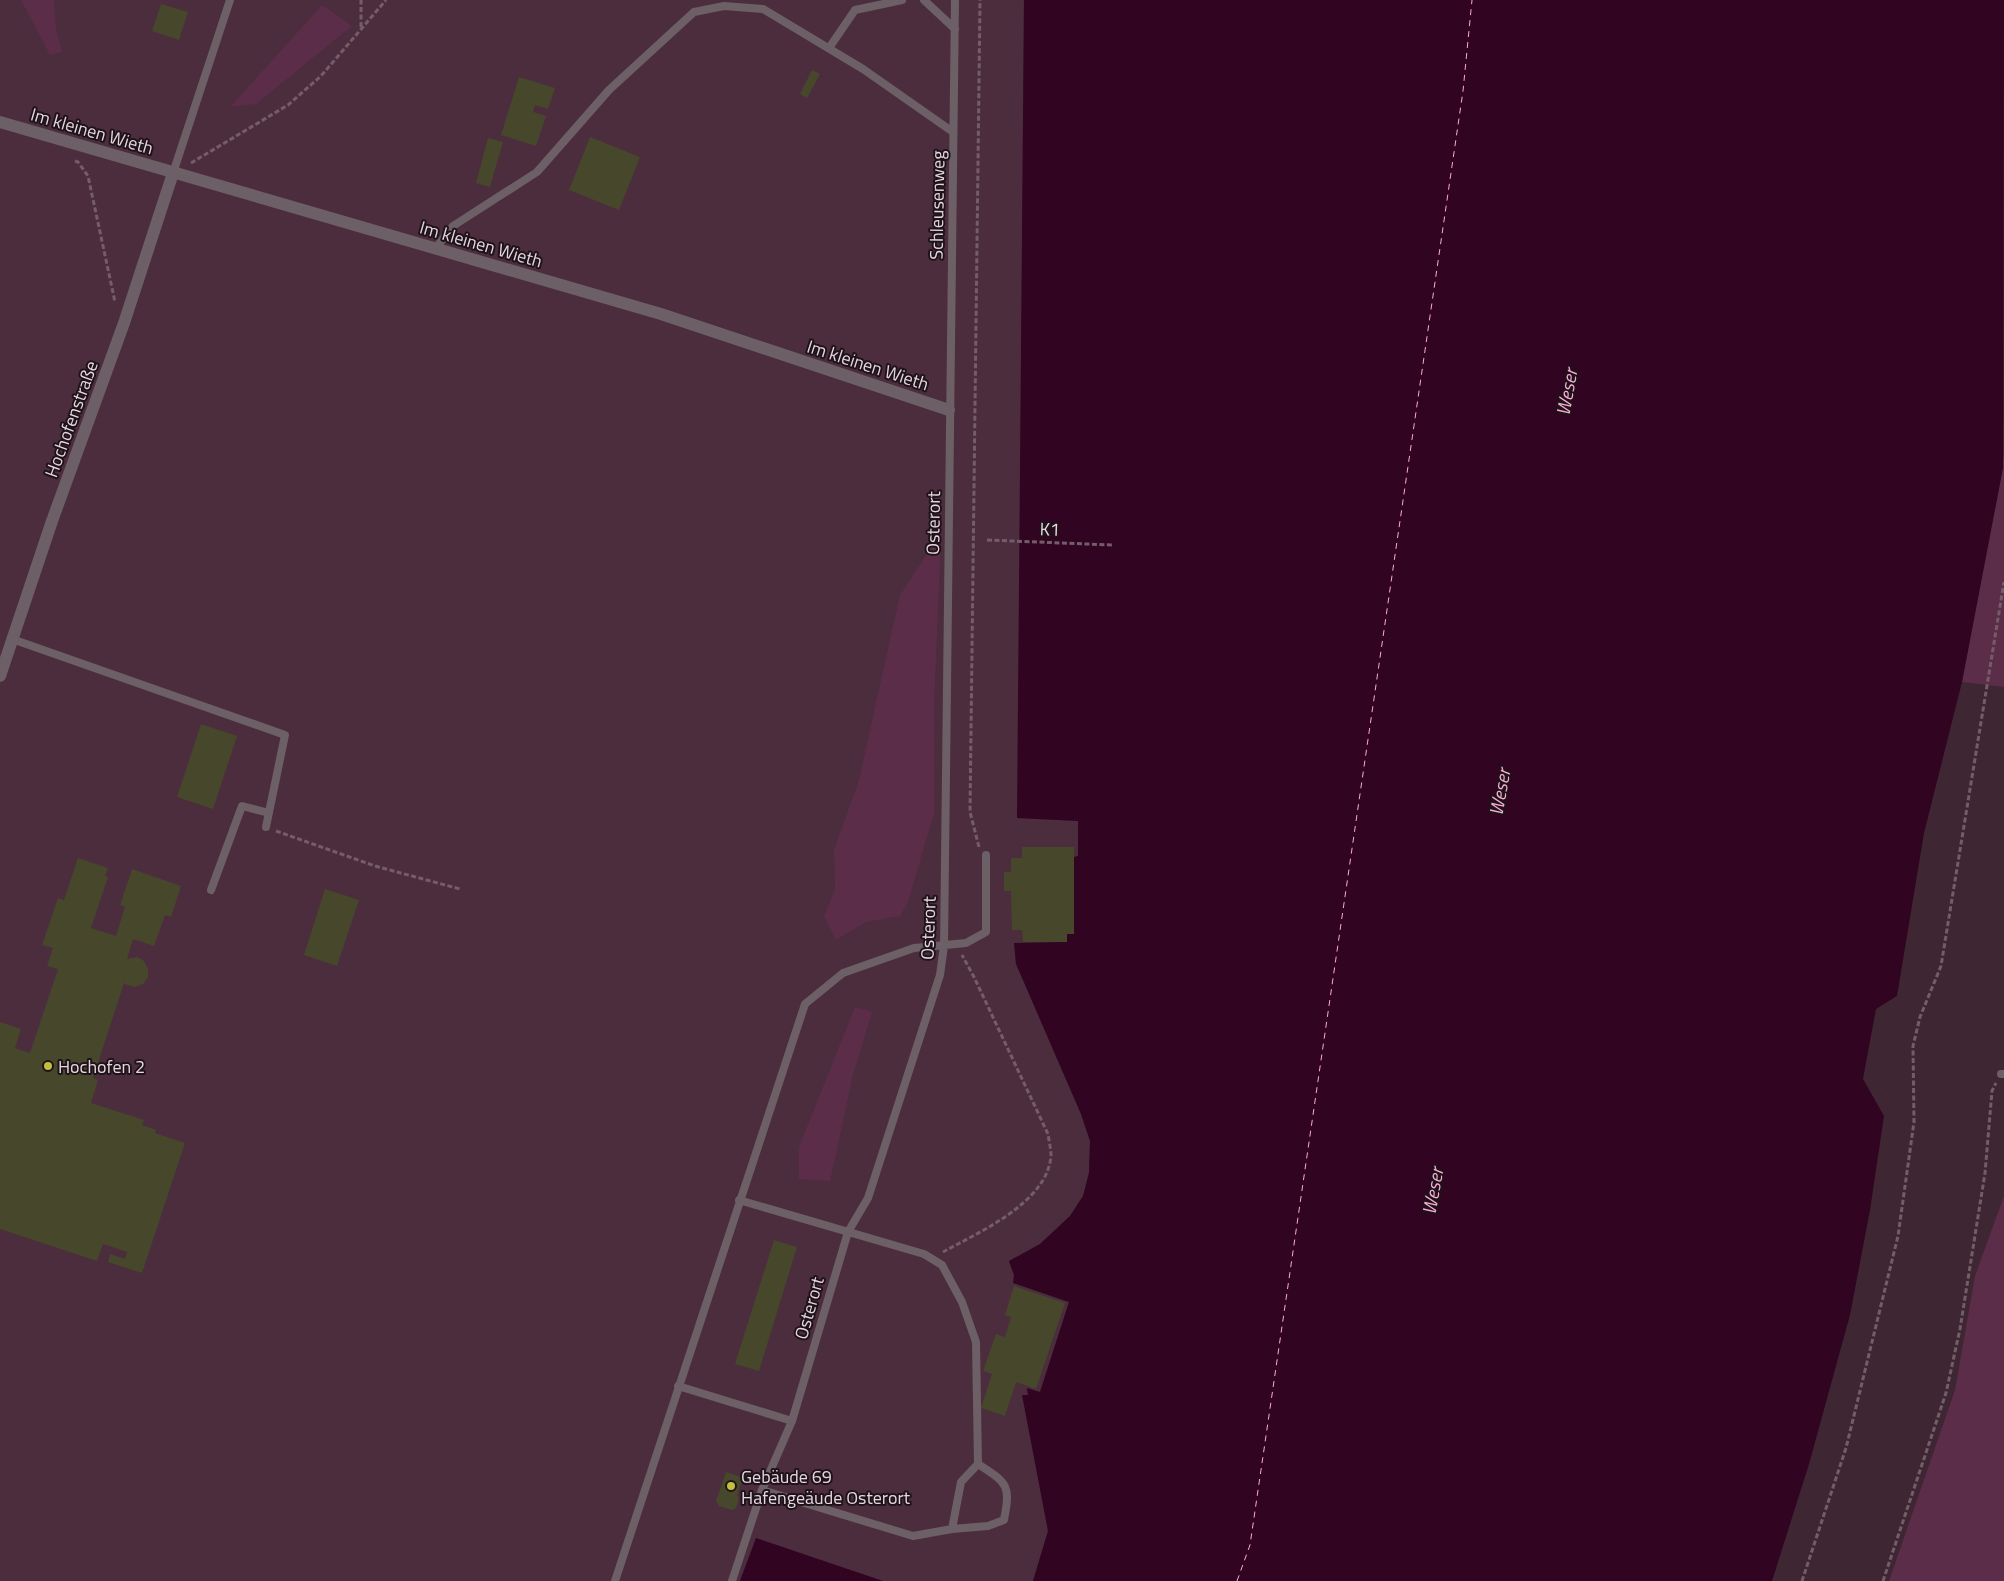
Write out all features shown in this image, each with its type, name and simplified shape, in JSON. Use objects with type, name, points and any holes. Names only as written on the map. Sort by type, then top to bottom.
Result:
[{"type":"street","name":"Im kleinen Wieth","points":[[0,122],[661,314],[949,410]]},
{"type":"street","name":"Hochofenstraße","points":[[0,676],[52,521],[124,323],[173,173]]},
{"type":"lane","points":[[173,173],[230,0]]},
{"type":"lane","points":[[829,48],[855,10],[902,0]]},
{"type":"lane","points":[[924,0],[955,29]]},
{"type":"lane","name":"Schleusenweg","points":[[949,410],[955,0]]},
{"type":"lane","points":[[435,249],[453,226],[537,172],[609,90],[694,12],[724,6],[763,9],[863,68],[953,132]]},
{"type":"lane","name":"Osterort","points":[[732,1581],[762,1490],[792,1421],[848,1232],[868,1198],[940,975],[944,946],[949,410]]},
{"type":"lane","points":[[12,639],[285,736],[266,827]]},
{"type":"lane","points":[[211,890],[242,806],[269,813]]},
{"type":"lane","points":[[615,1581],[805,1004],[843,973],[914,948],[966,943],[986,932],[986,855]]},
{"type":"lane","points":[[739,1200],[892,1243],[924,1254],[942,1265],[962,1302],[976,1342],[978,1464],[961,1482],[952,1529]]},
{"type":"lane","points":[[678,1386],[792,1421]]},
{"type":"lane","points":[[762,1490],[913,1536],[952,1529],[988,1526],[1004,1520],[1008,1497],[1004,1481],[978,1464]]},
{"type":"path","points":[[361,0],[361,28]]},
{"type":"path","points":[[173,173],[288,105],[320,76],[386,0]]},
{"type":"path","points":[[980,0],[970,812],[977,845],[986,855]]},
{"type":"path","points":[[70,159],[78,162],[88,176],[111,288],[117,309],[124,323]]},
{"type":"path","name":"K1","points":[[987,540],[1112,545]]},
{"type":"path","points":[[1802,1581],[1846,1448],[1898,1236],[1914,1122],[1913,1046],[1920,1017],[1941,966],[2004,582]]},
{"type":"path","points":[[266,827],[375,866],[460,889]]},
{"type":"path","points":[[932,1259],[1007,1216],[1034,1194],[1046,1174],[1051,1156],[1048,1134],[974,977],[962,955],[944,946]]},
{"type":"path","points":[[1883,1581],[1946,1393],[1960,1329],[1985,1173],[1992,1091],[2003,1074]]},
{"type":"shaded area","points":[[0,0],[1024,0],[1018,818],[1079,821],[1078,856],[1074,857],[1074,934],[1067,942],[1014,943],[1016,964],[1081,1114],[1090,1141],[1089,1172],[1083,1196],[1070,1216],[1040,1244],[1009,1261],[1014,1275],[1014,1283],[1069,1302],[1040,1392],[1027,1389],[1029,1395],[1023,1395],[1048,1531],[1033,1581],[883,1581],[756,1539],[740,1581],[0,1581]]},
{"type":"shaded area","points":[[21,0],[54,0],[56,29],[62,52],[50,55]]},
{"type":"shaded area","points":[[322,5],[352,26],[256,104],[230,107]]},
{"type":"shaded area","points":[[2004,454],[2004,687],[1962,682]]},
{"type":"shaded area","points":[[941,533],[934,708],[934,813],[908,902],[900,916],[866,922],[836,940],[824,916],[835,889],[834,850],[859,780],[900,595]]},
{"type":"shaded area","points":[[855,1007],[872,1012],[853,1075],[830,1181],[799,1179],[799,1147]]},
{"type":"shaded area","points":[[2004,1196],[2004,1581],[1889,1581],[1955,1390],[1975,1276]]},
{"type":"water","name":"Weser","points":[[1024,0],[2004,0],[2003,468],[1962,682],[1924,833],[1897,996],[1876,1009],[1863,1079],[1884,1116],[1870,1210],[1850,1315],[1809,1464],[1772,1581],[1033,1581],[1048,1531],[1022,1395],[1028,1395],[1027,1388],[1040,1392],[1069,1302],[1013,1283],[1014,1275],[1009,1261],[1040,1244],[1070,1216],[1083,1196],[1089,1173],[1090,1141],[1081,1114],[1016,964],[1014,943],[1066,942],[1067,934],[1074,934],[1074,857],[1078,856],[1078,821],[1017,818]]},
{"type":"water","points":[[756,1538],[883,1581],[740,1581]]},
{"type":"building","points":[[161,4],[188,12],[179,40],[152,31]]},
{"type":"building","points":[[812,70],[820,74],[807,98],[800,94]]},
{"type":"building","points":[[519,77],[555,88],[548,109],[535,105],[533,112],[546,116],[536,146],[501,135]]},
{"type":"building","points":[[590,137],[640,157],[619,210],[569,190]]},
{"type":"building","points":[[488,138],[503,142],[490,187],[476,183]]},
{"type":"building","points":[[201,724],[237,736],[213,809],[177,797]]},
{"type":"building","points":[[1022,847],[1074,847],[1074,934],[1067,934],[1067,942],[1023,942],[1022,930],[1012,930],[1011,891],[1004,891],[1004,872],[1011,872],[1011,858],[1022,858]]},
{"type":"building","name":"Hochofen 2","points":[[78,858],[108,868],[105,876],[108,877],[91,928],[116,936],[125,907],[120,905],[132,869],[181,886],[171,917],[165,915],[154,946],[133,939],[127,959],[137,957],[144,961],[148,969],[148,977],[143,984],[135,987],[124,983],[93,1078],[98,1080],[91,1103],[144,1120],[142,1125],[156,1130],[155,1133],[185,1143],[142,1273],[108,1262],[110,1254],[125,1259],[127,1252],[103,1244],[97,1261],[0,1229],[0,1022],[21,1029],[15,1048],[30,1053],[58,969],[47,966],[53,948],[42,945],[58,898],[64,900]]},
{"type":"building","points":[[325,889],[359,900],[337,966],[304,955]]},
{"type":"building","points":[[774,1240],[797,1247],[759,1371],[735,1364]]},
{"type":"building","points":[[1014,1286],[1065,1303],[1036,1389],[1016,1382],[1005,1416],[981,1408],[992,1374],[983,1371],[996,1334],[1005,1337],[1011,1317],[1005,1315]]},
{"type":"building","name":"Gebäude 69 Hafengeäude Osterort","points":[[726,1472],[743,1478],[737,1495],[739,1498],[736,1508],[732,1510],[719,1506],[716,1501]]},
{"type":"ferry route","points":[[1237,1581],[1250,1545],[1463,91],[1472,0]]},
{"type":"place","name":"Hochofen 2","points":[[48,1066]]},
{"type":"place","name":"Gebäude 69 Hafengeäude Osterort","points":[[731,1486]]}]
